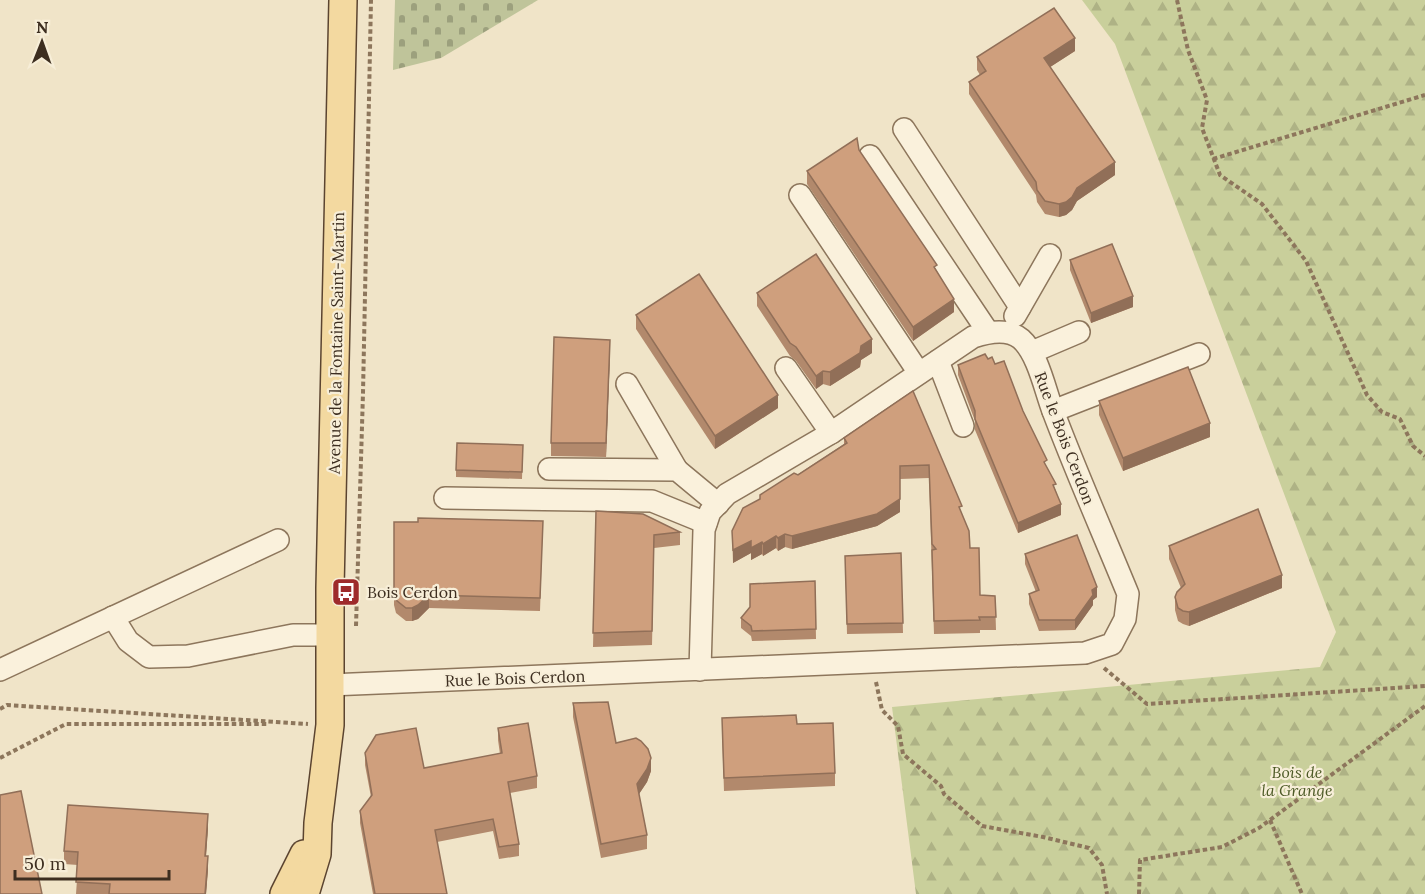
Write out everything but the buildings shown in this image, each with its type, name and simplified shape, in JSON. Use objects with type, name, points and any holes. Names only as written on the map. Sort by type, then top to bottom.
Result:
[{"type":"main road","name":"Avenue de la Fontaine Saint-Martin","points":[[318,823],[318,725],[342,634],[343,0]]},
{"type":"main road","points":[[284,894],[318,823]]},
{"type":"main road","points":[[305,894],[317,854],[318,823]]},
{"type":"street","points":[[904,129],[1020,307]]},
{"type":"street","points":[[870,156],[997,332]]},
{"type":"street","points":[[800,195],[919,373]]},
{"type":"street","points":[[700,670],[704,530],[711,512],[727,495],[831,433],[973,337],[997,332],[1020,307],[1050,255]]},
{"type":"street","name":"Rue le Bois Cerdon","points":[[330,685],[1085,653],[1113,644],[1125,619],[1128,594],[1053,411],[1032,352],[1021,339],[997,332]]},
{"type":"street","points":[[1032,352],[1079,332]]},
{"type":"street","points":[[1053,411],[1198,354]]},
{"type":"street","points":[[938,361],[963,426]]},
{"type":"street","points":[[786,368],[831,433]]},
{"type":"street","points":[[627,384],[677,470],[718,504]]},
{"type":"street","points":[[549,469],[677,470]]},
{"type":"street","points":[[445,498],[652,501],[706,523]]},
{"type":"street","points":[[0,670],[278,540]]},
{"type":"street","points":[[113,617],[128,641],[148,657],[188,656],[293,635],[342,634]]},
{"type":"path","points":[[342,634],[363,382],[371,0]]},
{"type":"path","points":[[1177,0],[1188,50],[1207,100],[1202,129],[1220,175],[1262,204],[1306,261],[1367,395],[1382,412],[1400,419],[1413,447],[1425,456]]},
{"type":"path","points":[[1214,159],[1425,95]]},
{"type":"path","points":[[1085,653],[1147,704],[1425,686]]},
{"type":"path","points":[[872,663],[882,710],[898,726],[903,754],[941,786],[944,794],[982,826],[1089,848],[1102,865],[1107,894]]},
{"type":"path","points":[[0,709],[7,705],[318,725]]},
{"type":"path","points":[[1139,894],[1140,860],[1222,847],[1259,828],[1425,706]]},
{"type":"path","points":[[0,758],[66,724],[318,725]]},
{"type":"path","points":[[1270,820],[1302,894]]},
{"type":"green space","points":[[395,0],[538,0],[441,58],[393,70]]},
{"type":"green space","name":"Bois de la Grange","points":[[1082,0],[1425,0],[1425,894],[916,894],[892,707],[1320,667],[1336,632],[1115,44]]},
{"type":"place","name":"Bois Cerdon","points":[[346,592]]}]
